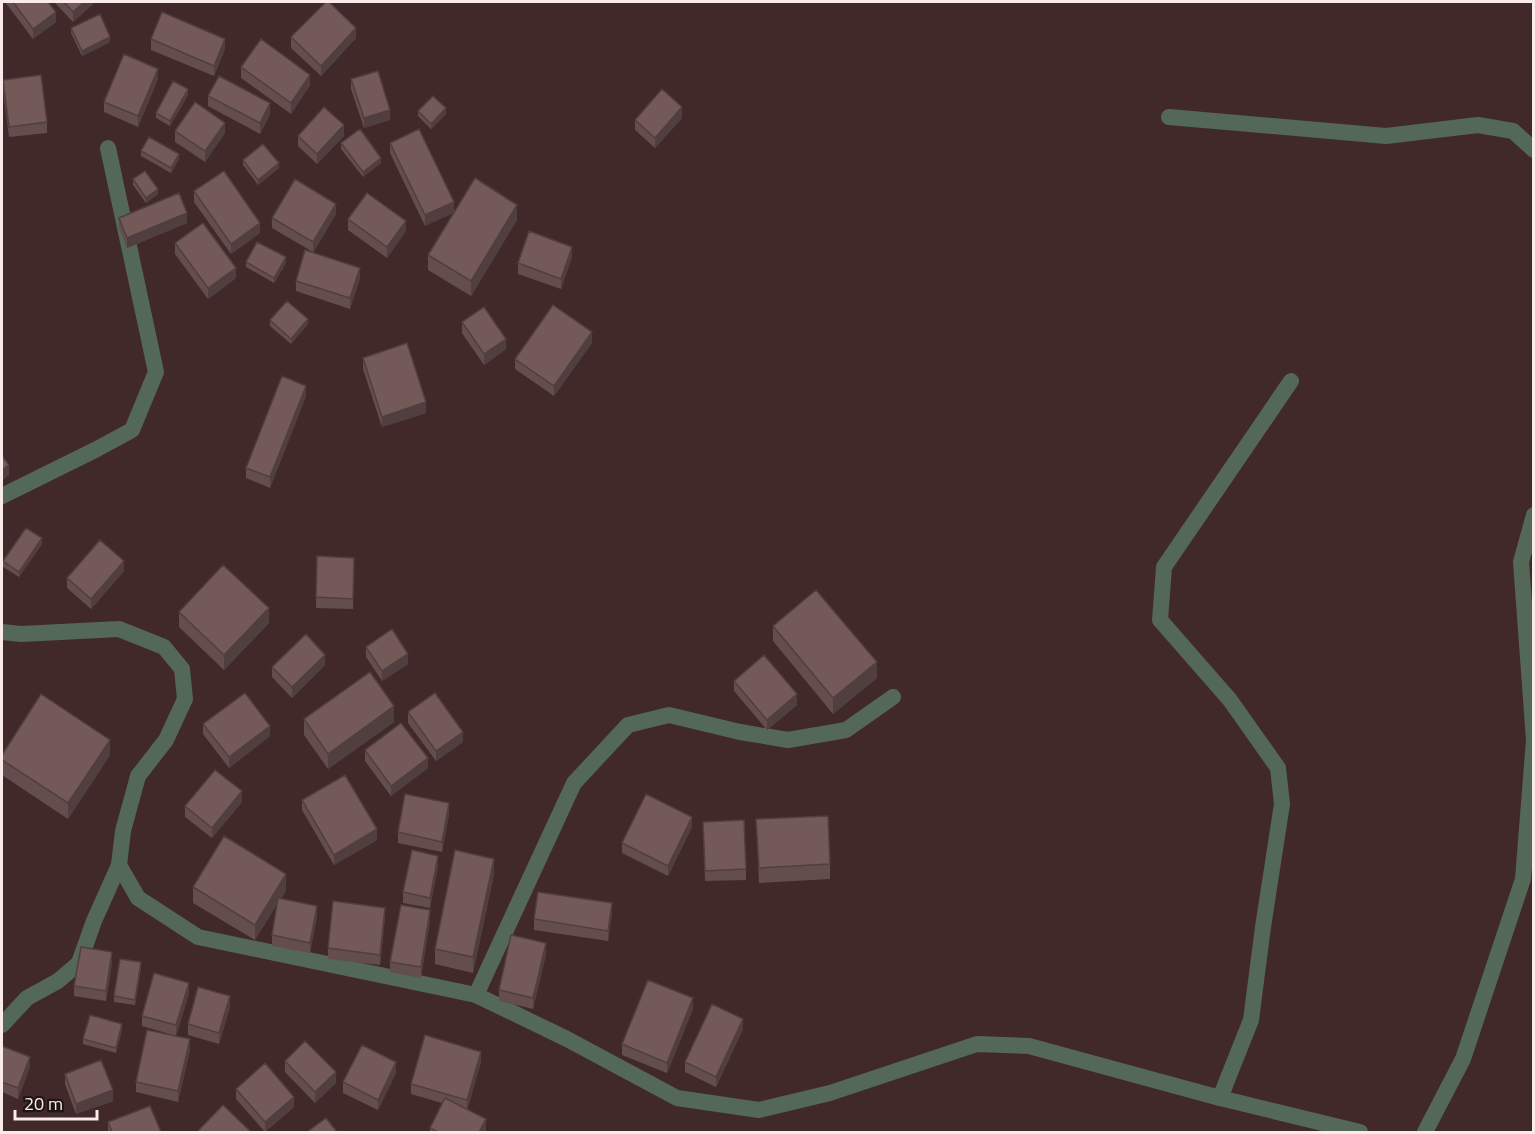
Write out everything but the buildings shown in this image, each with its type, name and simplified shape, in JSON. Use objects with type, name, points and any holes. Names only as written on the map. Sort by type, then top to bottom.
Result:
[{"type":"street","points":[[1169,117],[1386,136],[1478,125],[1513,131],[1533,150]]},
{"type":"street","points":[[2,496],[132,430],[156,372],[108,148]]},
{"type":"street","points":[[1220,1098],[1251,1020],[1282,804],[1278,768],[1230,700],[1160,620],[1162,586],[1164,567],[1291,381]]},
{"type":"street","points":[[1425,1132],[1463,1059],[1523,879],[1533,740],[1521,562],[1533,515]]},
{"type":"street","points":[[2,632],[21,634],[119,629],[164,647],[182,669],[185,699],[166,740],[138,776],[123,831],[119,866],[94,921],[79,963],[58,981],[27,998],[2,1025]]},
{"type":"street","points":[[476,995],[574,783],[628,725],[669,715],[740,732],[788,740],[846,730],[893,696]]},
{"type":"street","points":[[119,866],[138,898],[198,937],[476,995],[567,1039],[677,1098],[759,1110],[830,1093],[977,1044],[1029,1046],[1220,1098],[1360,1132]]}]
